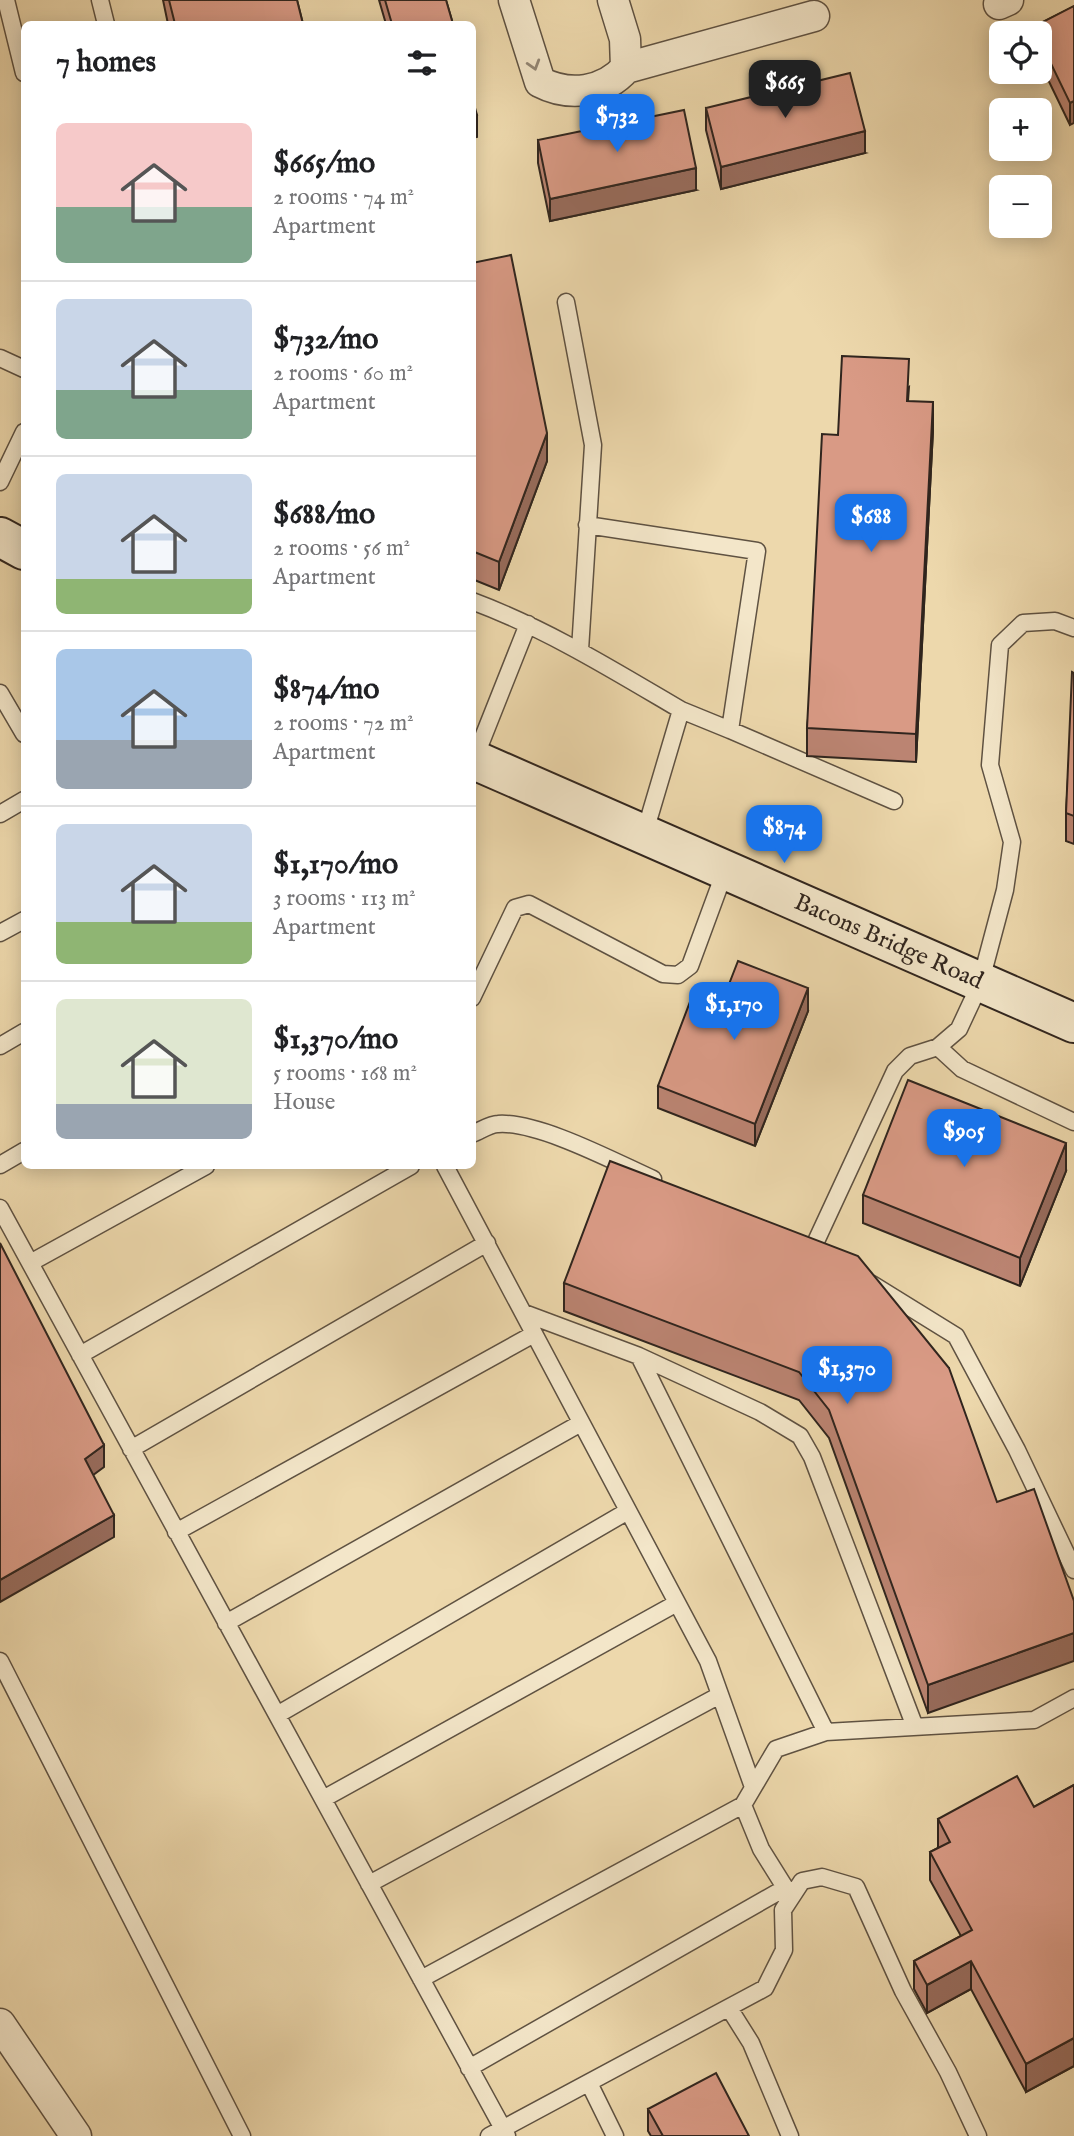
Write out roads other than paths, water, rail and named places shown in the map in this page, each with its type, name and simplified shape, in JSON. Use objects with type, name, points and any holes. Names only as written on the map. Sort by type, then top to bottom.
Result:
[{"type":"main road","points":[[0,537],[21,548]]},
{"type":"main road","name":"Bacons Bridge Road","points":[[476,762],[1074,1023]]},
{"type":"street","points":[[514,0],[540,82],[557,91],[581,91],[614,81],[625,68],[814,16]]},
{"type":"street","points":[[612,0],[625,39],[625,68]]},
{"type":"street","points":[[0,2024],[76,2136]]},
{"type":"lane","points":[[6,0],[21,61]]},
{"type":"lane","points":[[100,0],[105,21]]},
{"type":"lane","points":[[566,302],[593,445],[579,650]]},
{"type":"lane","points":[[0,358],[21,368]]},
{"type":"lane","points":[[0,482],[21,438]]},
{"type":"lane","points":[[587,525],[757,551],[730,730]]},
{"type":"lane","points":[[476,603],[528,624],[579,650],[681,710],[894,801]]},
{"type":"lane","points":[[829,1258],[806,1248],[895,1071],[910,1056],[938,1047],[959,1029],[980,984],[1005,890],[1013,842],[990,765],[1000,645],[1023,623],[1055,621],[1074,628]]},
{"type":"lane","points":[[476,754],[528,624]]},
{"type":"lane","points":[[1,697],[21,729]]},
{"type":"lane","points":[[643,835],[681,710]]},
{"type":"lane","points":[[0,814],[21,802]]},
{"type":"lane","points":[[476,990],[515,908],[529,904],[663,974],[678,975],[690,966],[725,872]]},
{"type":"lane","points":[[0,933],[21,922]]},
{"type":"lane","points":[[0,1046],[21,1034]]},
{"type":"lane","points":[[938,1047],[962,1069],[1074,1122]]},
{"type":"lane","points":[[476,1132],[496,1123],[522,1126],[579,1146],[665,1184]]},
{"type":"lane","points":[[0,1165],[21,1153]]},
{"type":"lane","points":[[30,1263],[201,1169]]},
{"type":"lane","points":[[80,1355],[406,1169]]},
{"type":"lane","points":[[447,1169],[708,1661],[753,1787]]},
{"type":"lane","points":[[0,1208],[421,1979],[469,2068],[500,2134],[765,1988],[783,1950],[783,1910],[788,1893],[761,1849],[743,1805]]},
{"type":"lane","points":[[131,1449],[487,1243]]},
{"type":"lane","points":[[863,1279],[956,1336],[1017,1450],[1074,1570]]},
{"type":"lane","points":[[524,1313],[639,1356],[760,1412],[800,1436],[812,1457],[915,1727]]},
{"type":"lane","points":[[177,1532],[534,1334]]},
{"type":"lane","points":[[639,1356],[826,1732]]},
{"type":"lane","points":[[226,1623],[581,1423]]},
{"type":"lane","points":[[276,1715],[628,1511]]},
{"type":"lane","points":[[323,1799],[677,1603]]},
{"type":"lane","points":[[0,1661],[242,2136]]},
{"type":"lane","points":[[369,1884],[720,1695]]},
{"type":"lane","points":[[421,1979],[743,1805],[776,1748],[826,1732],[1034,1720],[1074,1698]]},
{"type":"lane","points":[[469,2068],[788,1893],[802,1881],[822,1877],[856,1886],[903,1991],[948,2073],[978,2136]]},
{"type":"lane","points":[[729,2008],[751,2043],[790,2136]]},
{"type":"lane","points":[[589,2083],[615,2136]]}]
